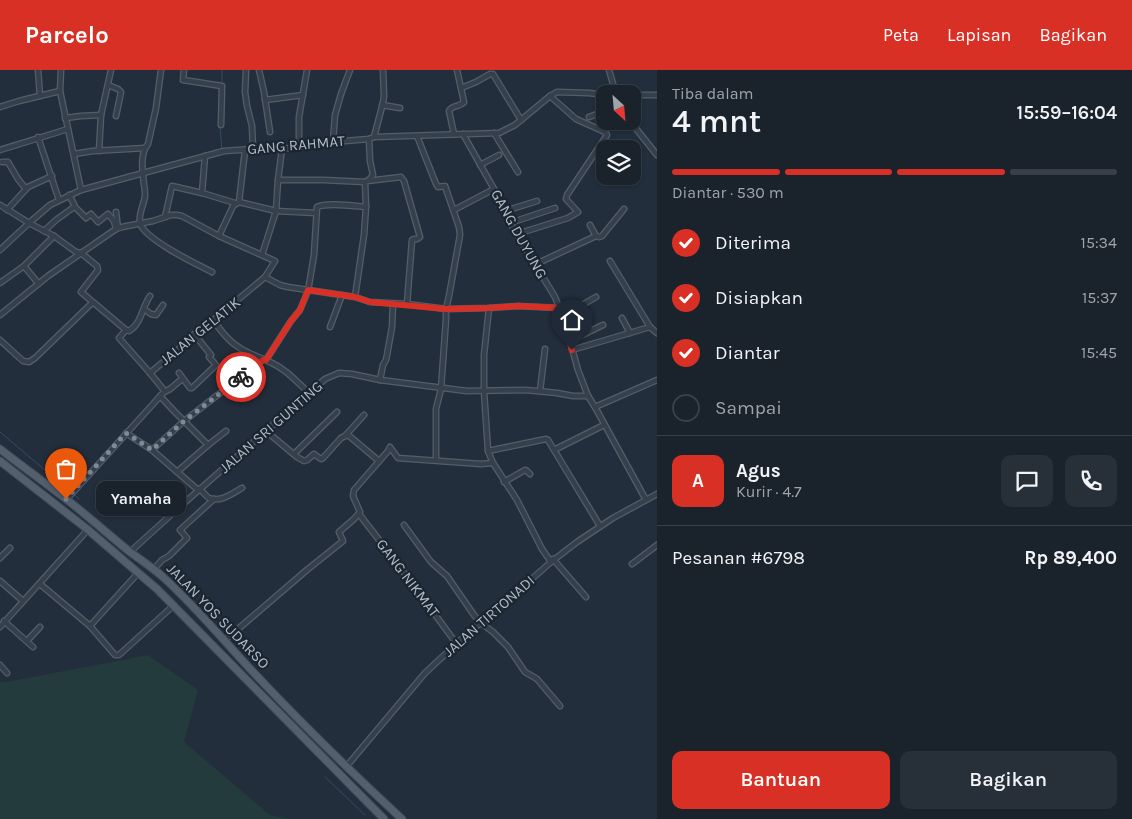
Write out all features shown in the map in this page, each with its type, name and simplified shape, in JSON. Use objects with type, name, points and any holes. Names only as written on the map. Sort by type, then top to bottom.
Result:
[{"type":"main road","name":"JALAN YOS SUDARSO","points":[[0,449],[24,468],[70,495],[130,552],[154,569],[209,622],[254,674],[346,767],[402,819]]},
{"type":"main road","name":"JALAN YOS SUDARSO","points":[[0,461],[87,529],[158,589],[384,819]]},
{"type":"main road","points":[[18,476],[24,468]]},
{"type":"street","points":[[38,70],[40,96]]},
{"type":"street","points":[[61,70],[60,92],[81,190]]},
{"type":"street","points":[[100,151],[101,115],[111,70]]},
{"type":"street","points":[[160,70],[156,108],[148,144],[143,154],[145,196],[140,214],[140,224],[158,242],[212,272]]},
{"type":"street","points":[[184,70],[183,80],[222,86],[221,125]]},
{"type":"street","points":[[246,70],[245,92],[252,126],[253,149]]},
{"type":"street","points":[[259,70],[270,132]]},
{"type":"street","points":[[299,146],[299,117],[307,70]]},
{"type":"street","points":[[333,142],[335,115],[350,70]]},
{"type":"street","points":[[355,297],[364,235],[366,181],[373,175],[370,162],[372,138],[384,96],[383,70]]},
{"type":"street","points":[[454,134],[449,111],[464,102],[457,70]]},
{"type":"street","points":[[609,70],[613,85]]},
{"type":"street","points":[[461,88],[493,74],[521,120]]},
{"type":"street","points":[[108,86],[121,92],[116,116]]},
{"type":"street","points":[[0,107],[60,92]]},
{"type":"street","points":[[518,234],[568,218],[578,212],[566,199],[567,195],[607,135],[605,132],[576,119],[550,96],[557,92],[596,94]]},
{"type":"street","points":[[265,100],[303,95]]},
{"type":"street","points":[[641,95],[657,95]]},
{"type":"street","name":"GANG RAHMAT","points":[[0,250],[50,205],[81,190],[224,151],[282,149],[372,138],[499,133],[521,120],[550,96]]},
{"type":"street","points":[[382,105],[400,108]]},
{"type":"street","points":[[589,117],[596,114]]},
{"type":"street","points":[[65,118],[101,115]]},
{"type":"street","points":[[0,150],[68,129]]},
{"type":"street","points":[[637,130],[657,155]]},
{"type":"street","points":[[494,133],[518,172]]},
{"type":"street","name":"GANG DUYUNG","points":[[463,134],[510,222],[555,297],[563,316],[572,350],[588,396],[646,500]]},
{"type":"street","points":[[417,136],[436,184],[438,186],[445,186],[454,210],[460,235],[446,309],[441,388],[436,409],[436,460]]},
{"type":"street","points":[[38,137],[59,200]]},
{"type":"street","points":[[74,154],[145,148]]},
{"type":"street","points":[[262,255],[276,211],[282,149]]},
{"type":"street","points":[[219,236],[237,203],[244,150]]},
{"type":"street","points":[[480,165],[499,155]]},
{"type":"street","points":[[202,193],[205,156]]},
{"type":"street","points":[[1,161],[8,162],[26,190]]},
{"type":"street","points":[[8,210],[34,183],[52,176]]},
{"type":"street","points":[[278,180],[366,181],[403,178],[420,237],[412,240],[407,304]]},
{"type":"street","points":[[165,217],[172,186],[276,211],[316,213]]},
{"type":"street","points":[[454,210],[494,189]]},
{"type":"street","points":[[69,196],[74,206],[86,218],[91,214],[98,222],[108,214],[117,228]]},
{"type":"street","points":[[505,211],[537,201]]},
{"type":"street","points":[[152,450],[184,421],[264,360],[300,310],[308,290],[314,255],[317,207],[328,204],[366,207]]},
{"type":"street","points":[[44,231],[74,206]]},
{"type":"street","points":[[1,207],[54,236],[76,252],[81,253],[98,267],[98,270],[81,292],[126,330]]},
{"type":"street","points":[[510,222],[555,208]]},
{"type":"street","points":[[536,264],[596,236],[602,236],[624,210]]},
{"type":"street","points":[[116,212],[117,228]]},
{"type":"street","points":[[0,315],[38,283],[117,228],[154,221],[171,215],[182,216],[219,236],[275,261],[264,277],[280,285],[355,297],[370,302],[446,309],[518,306],[560,308]]},
{"type":"street","points":[[590,225],[596,236]]},
{"type":"street","points":[[0,283],[24,266],[54,236]]},
{"type":"street","points":[[610,261],[650,327],[657,333]]},
{"type":"street","points":[[24,266],[38,283]]},
{"type":"street","name":"JALAN GELATIK","points":[[208,446],[162,394],[163,389],[150,373],[264,277]]},
{"type":"street","points":[[330,327],[342,295]]},
{"type":"street","points":[[150,296],[144,303],[142,314],[132,329],[126,330],[118,338],[150,373]]},
{"type":"street","points":[[563,316],[596,297]]},
{"type":"street","points":[[0,340],[23,361],[29,362],[92,302]]},
{"type":"street","points":[[380,380],[392,327],[393,304]]},
{"type":"street","points":[[144,309],[156,315],[163,305]]},
{"type":"street","points":[[489,308],[484,355],[488,451],[504,482],[517,500],[542,549],[586,597]]},
{"type":"street","points":[[622,318],[630,333]]},
{"type":"street","points":[[212,320],[233,344],[288,372],[309,393]]},
{"type":"street","points":[[570,341],[602,325]]},
{"type":"street","points":[[572,350],[650,327]]},
{"type":"street","points":[[178,373],[186,385],[192,388],[216,365],[209,357],[211,355],[194,334]]},
{"type":"street","points":[[540,392],[544,349]]},
{"type":"street","name":"JALAN SRI GUNTING","points":[[130,552],[325,379],[338,373],[467,391],[526,390],[588,396]]},
{"type":"street","points":[[70,495],[162,394],[182,379]]},
{"type":"street","points":[[595,407],[657,380]]},
{"type":"street","points":[[294,454],[337,412]]},
{"type":"street","points":[[266,431],[304,461],[314,454],[322,459],[364,415]]},
{"type":"street","points":[[554,450],[604,425]]},
{"type":"street","points":[[177,472],[226,431]]},
{"type":"street","points":[[126,433],[152,450],[207,497],[214,499],[225,498],[242,488]]},
{"type":"street","points":[[344,436],[348,435],[379,461]]},
{"type":"street","points":[[488,451],[546,439],[549,440],[600,526]]},
{"type":"street","points":[[224,641],[343,541],[339,532],[360,512],[353,496],[354,490],[388,452],[390,447],[398,458],[481,464],[493,463]]},
{"type":"street","points":[[504,482],[525,470],[530,474]]},
{"type":"street","name":"JALAN TIRTONADI","points":[[346,767],[426,673],[456,643],[552,560],[600,526],[657,495]]},
{"type":"street","points":[[154,569],[186,538],[180,530],[214,499]]},
{"type":"street","name":"GANG NIKMAT","points":[[358,514],[456,643]]},
{"type":"street","points":[[404,525],[431,562],[447,576],[474,615],[508,647],[525,672],[537,678],[560,706]]},
{"type":"street","points":[[0,627],[87,529]]},
{"type":"street","points":[[632,564],[657,546]]},
{"type":"street","points":[[0,558],[10,548]]},
{"type":"street","points":[[90,626],[138,573]]},
{"type":"street","points":[[0,582],[23,601]]},
{"type":"street","points":[[40,584],[90,626],[115,655],[119,655],[174,605]]},
{"type":"street","points":[[4,621],[33,648]]},
{"type":"street","points":[[27,642],[40,627]]},
{"type":"street","points":[[0,665],[7,673]]},
{"type":"green space","points":[[148,655],[198,690],[184,742],[270,815],[290,819],[0,819],[0,682]]},
{"type":"waterway","points":[[222,70],[222,83]]},
{"type":"waterway","points":[[220,127],[222,150]]},
{"type":"waterway","points":[[0,432],[71,492]]},
{"type":"waterway","points":[[74,494],[79,499]]},
{"type":"waterway","points":[[325,777],[365,815]]},
{"type":"way so far","points":[[66,499],[126,433],[152,450],[184,421],[241,377]]},
{"type":"place","name":"Yamaha","points":[[66,499]]},
{"type":"route","points":[[241,377],[263,360],[266,360],[300,310],[308,290],[355,297],[370,302],[446,309],[518,306],[560,308],[572,350]]}]
